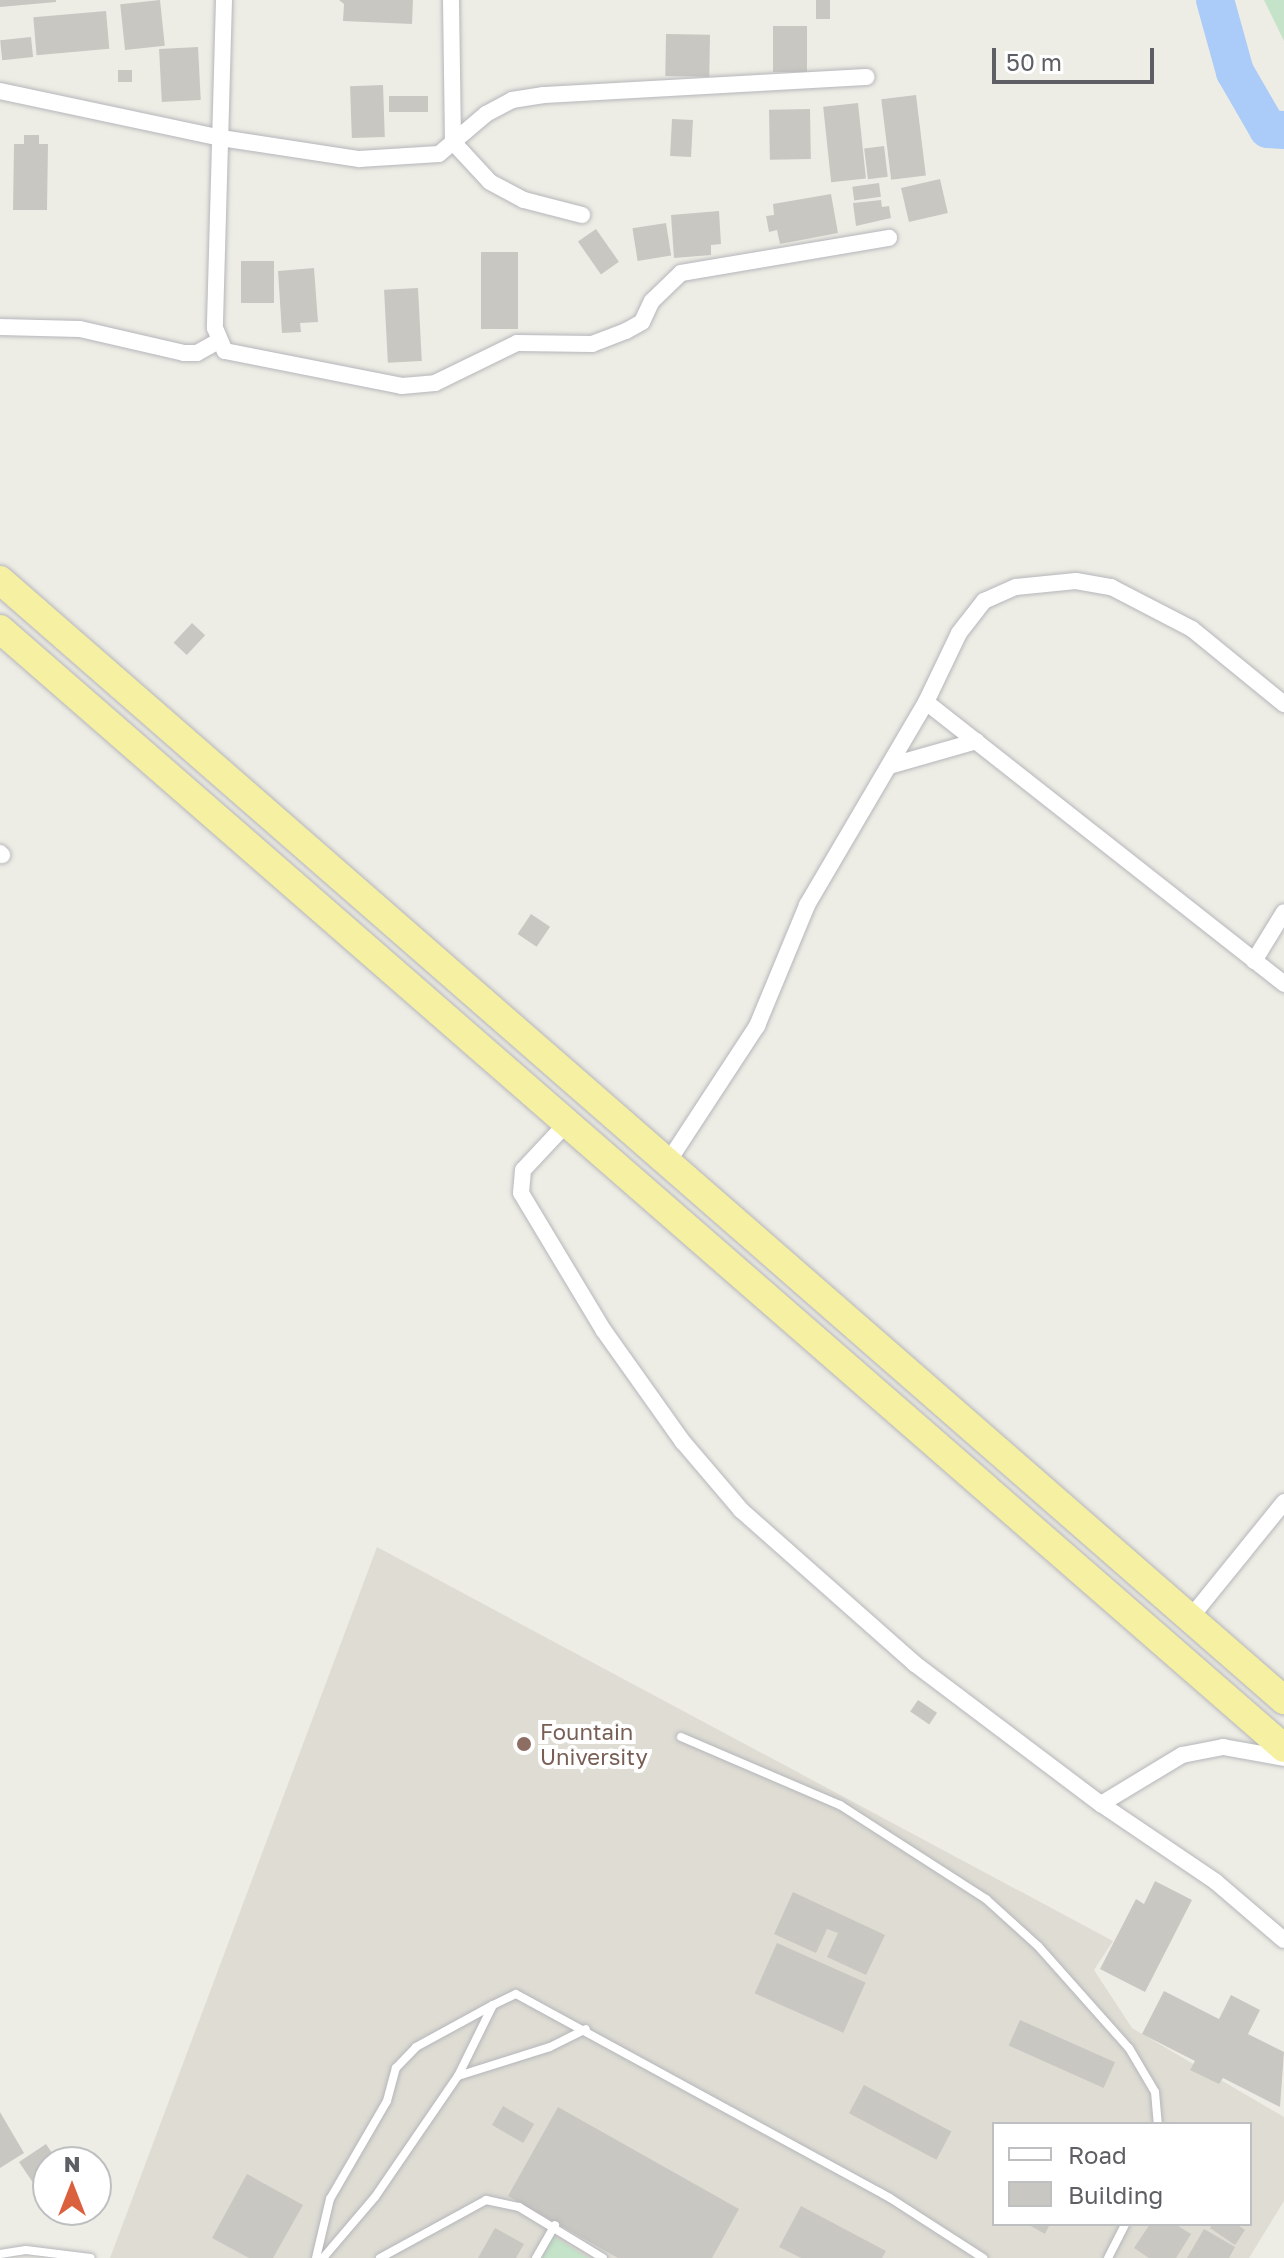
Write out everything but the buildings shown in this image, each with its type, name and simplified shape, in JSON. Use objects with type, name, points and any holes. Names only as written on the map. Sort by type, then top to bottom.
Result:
[{"type":"highway","points":[[0,580],[1284,1700]]},
{"type":"highway","points":[[0,629],[1284,1748]]},
{"type":"street","points":[[224,0],[217,342],[225,351],[402,386],[435,383],[517,343],[592,344],[626,331],[642,322],[652,301],[681,273],[889,238]]},
{"type":"street","points":[[451,0],[453,142],[490,182],[524,200],[582,215]]},
{"type":"street","points":[[0,91],[221,138],[359,159],[424,158],[439,154],[486,114],[512,100],[544,95],[866,77]]},
{"type":"street","points":[[0,327],[80,329],[184,353],[197,353],[217,342]]},
{"type":"street","points":[[668,1162],[757,1026],[807,905],[926,702],[959,633],[984,601],[1016,587],[1076,581],[1111,587],[1192,629],[1284,704]]},
{"type":"street","points":[[926,702],[1284,984]]},
{"type":"street","points":[[889,766],[977,741]]},
{"type":"street","points":[[1254,961],[1284,912]]},
{"type":"street","points":[[567,1123],[523,1170],[521,1193],[604,1331],[683,1442],[741,1510],[915,1664],[1101,1804],[1216,1882],[1284,1940]]},
{"type":"street","points":[[1191,1617],[1284,1502]]},
{"type":"street","points":[[1101,1804],[1182,1755],[1223,1747],[1284,1758]]},
{"type":"lane","points":[[681,1737],[840,1805],[986,1899],[1038,1946],[1129,2048],[1155,2092],[1158,2122]]},
{"type":"lane","points":[[316,2258],[326,2207],[387,2101],[396,2068],[438,2033],[516,1994],[586,2029],[890,2198],[979,2257]]},
{"type":"lane","points":[[323,2258],[375,2197],[458,2076],[493,2005]]},
{"type":"lane","points":[[458,2076],[550,2047],[586,2029]]},
{"type":"lane","points":[[380,2258],[486,2200],[503,2200],[555,2225],[603,2258]]},
{"type":"lane","points":[[536,2258],[555,2225]]},
{"type":"lane","points":[[1108,2258],[1124,2226]]},
{"type":"lane","points":[[0,2254],[26,2250],[91,2258]]},
{"type":"shaded area","name":"Fountain University","points":[[377,1547],[1113,1941],[1094,1970],[1132,2028],[1284,2117],[1284,2201],[1249,2258],[110,2258]]},
{"type":"green space","points":[[1264,0],[1284,0],[1284,41]]},
{"type":"green space","points":[[553,2236],[588,2258],[542,2258]]},
{"type":"waterway","points":[[1215,0],[1235,72],[1268,129],[1284,130]]},
{"type":"place","name":"Fountain University","points":[[524,1744]]}]
